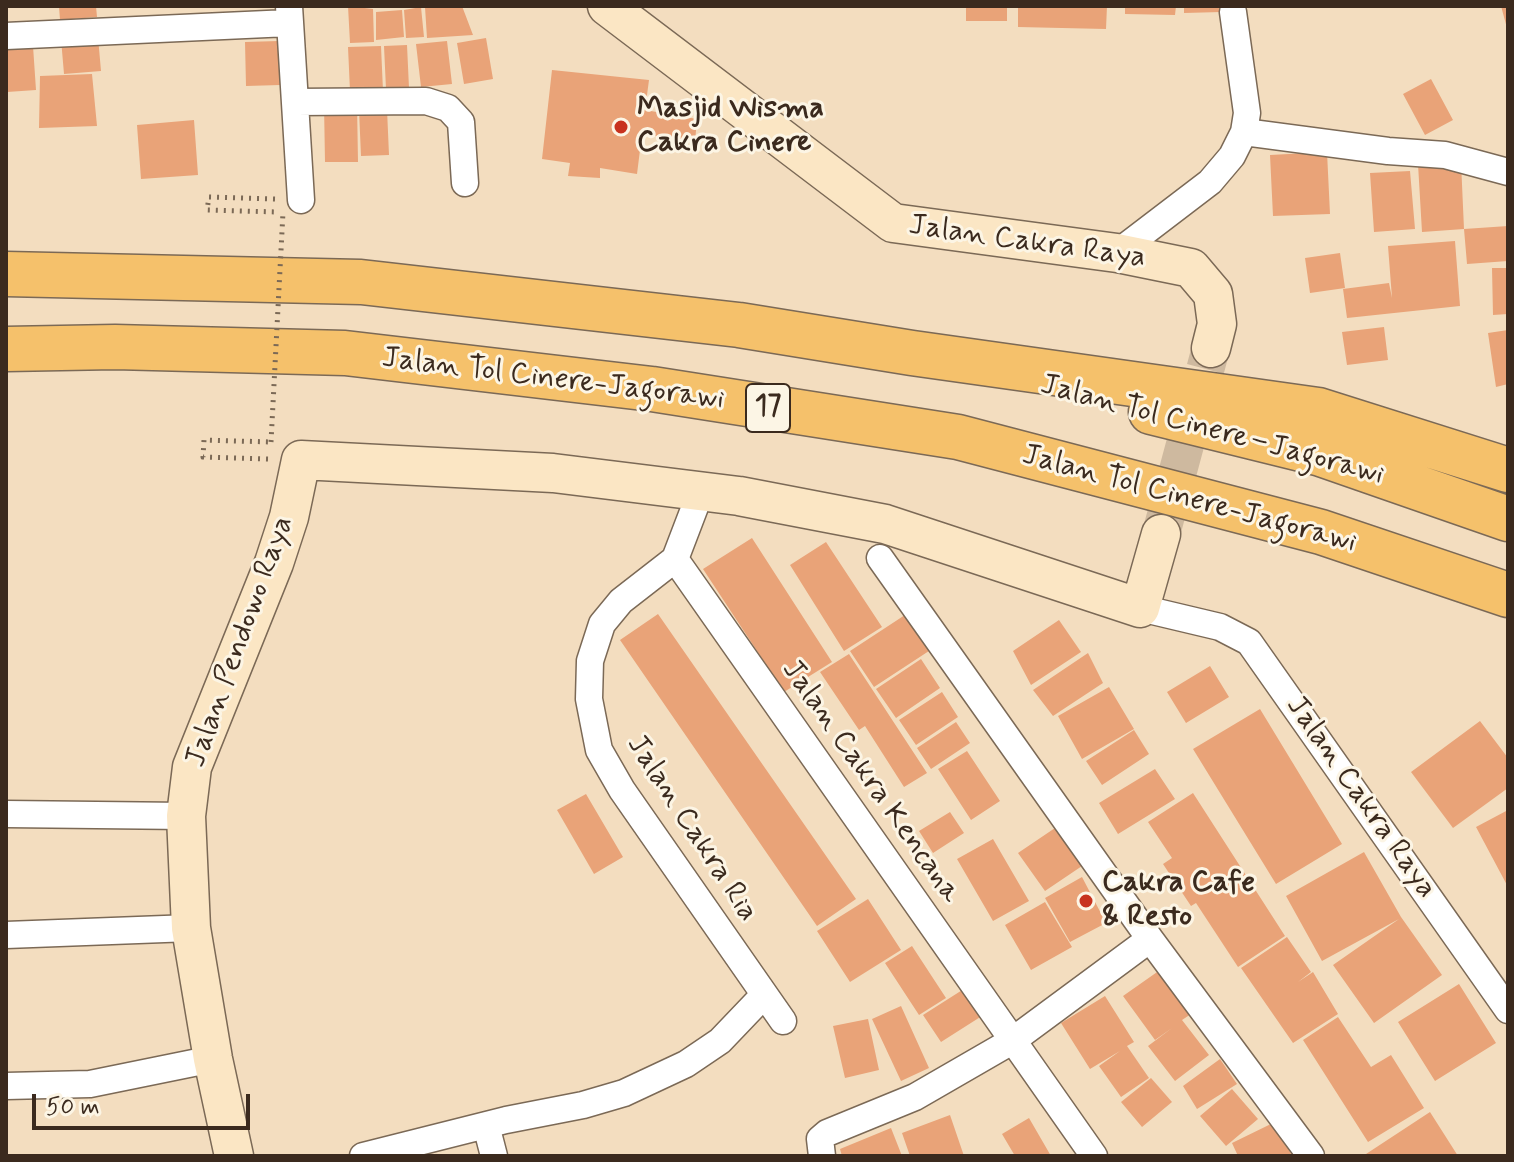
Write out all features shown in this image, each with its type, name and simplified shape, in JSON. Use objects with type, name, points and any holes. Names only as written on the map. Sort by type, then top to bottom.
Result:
[{"type":"highway","points":[[6,274],[361,282],[739,325],[912,353],[1318,410],[1508,470]]},
{"type":"highway","name":"Jalan Tol Cinere-Jagorawi","points":[[6,349],[115,347],[345,353],[652,389],[958,437],[1321,532],[1508,595]]},
{"type":"highway","name":"Jalan Tol Cinere–Jagorawi","points":[[912,353],[1321,454],[1508,519]]},
{"type":"street","name":"Jalan Cakra Raya","points":[[607,6],[893,223],[1117,253],[1191,268],[1213,294],[1217,324],[1211,348]]},
{"type":"street","points":[[1117,253],[1210,182],[1232,156],[1246,122],[1245,84],[1233,12]]},
{"type":"street","points":[[6,36],[289,14],[301,200]]},
{"type":"street","points":[[296,102],[412,101],[448,108],[461,122],[465,183]]},
{"type":"street","points":[[1246,122],[1388,151],[1445,155],[1508,172]]},
{"type":"street","points":[[301,460],[553,473],[701,491],[885,524],[1140,608],[1161,534]]},
{"type":"street","name":"Jalan Pendowo Raya","points":[[234,1156],[213,1059],[191,928],[186,816],[192,767],[274,563],[289,517],[301,460]]},
{"type":"street","points":[[675,559],[701,491]]},
{"type":"street","points":[[880,558],[1150,939],[1311,1156]]},
{"type":"street","name":"Jalan Cakra Ria","points":[[675,559],[621,601],[602,624],[590,661],[589,699],[599,750],[622,790],[783,1021]]},
{"type":"street","name":"Jalan Cakra Kencana","points":[[675,559],[1094,1156]]},
{"type":"street","name":"Jalan Cakra Raya","points":[[1140,608],[1220,627],[1249,642],[1508,1010]]},
{"type":"street","points":[[6,814],[186,816]]},
{"type":"street","points":[[6,935],[191,928]]},
{"type":"street","points":[[822,1156],[820,1139],[827,1133],[915,1097],[1012,1041],[1150,939]]},
{"type":"street","points":[[363,1156],[624,1093],[686,1064],[720,1041],[763,996]]},
{"type":"street","points":[[6,1086],[90,1084],[213,1059]]},
{"type":"street","points":[[486,1125],[494,1156]]},
{"type":"path","points":[[301,200],[209,197],[207,210],[283,212],[271,442],[204,440],[203,457],[301,460]]},
{"type":"building","points":[[59,6],[96,6],[97,17],[60,20]]},
{"type":"building","points":[[348,6],[373,9],[374,42],[350,43]]},
{"type":"building","points":[[462,6],[473,35],[427,38],[425,7]]},
{"type":"building","points":[[966,6],[1007,6],[1007,21],[966,21]]},
{"type":"building","points":[[1018,6],[1107,6],[1106,29],[1018,27]]},
{"type":"building","points":[[1125,6],[1176,6],[1175,15],[1125,14]]},
{"type":"building","points":[[1184,6],[1221,6],[1221,12],[1184,13]]},
{"type":"building","points":[[1501,6],[1508,6],[1508,28],[1507,28]]},
{"type":"building","points":[[421,7],[424,37],[406,38],[404,10]]},
{"type":"building","points":[[402,10],[404,37],[376,40],[376,12]]},
{"type":"building","points":[[98,37],[101,71],[64,74],[61,39]]},
{"type":"building","points":[[486,38],[493,79],[464,84],[457,43]]},
{"type":"building","points":[[279,41],[280,85],[246,86],[245,42]]},
{"type":"building","points":[[447,41],[452,84],[421,87],[416,44]]},
{"type":"building","points":[[407,45],[409,88],[386,89],[384,46]]},
{"type":"building","points":[[33,46],[36,90],[7,92],[6,48]]},
{"type":"building","points":[[381,46],[383,91],[350,91],[348,47]]},
{"type":"building","name":"Masjid Wisma Cakra Cinere","points":[[552,70],[649,80],[645,110],[697,119],[695,142],[642,134],[637,174],[600,168],[600,178],[568,176],[570,163],[542,159]]},
{"type":"building","points":[[92,74],[97,126],[39,128],[40,76]]},
{"type":"building","points":[[1431,79],[1453,120],[1425,135],[1403,94]]},
{"type":"building","points":[[357,103],[358,162],[325,162],[324,104]]},
{"type":"building","points":[[387,109],[389,155],[361,156],[359,110]]},
{"type":"building","points":[[194,120],[198,175],[141,179],[137,125]]},
{"type":"building","points":[[1327,152],[1330,214],[1273,216],[1270,155]]},
{"type":"building","points":[[1461,162],[1464,229],[1422,232],[1418,164]]},
{"type":"building","points":[[1410,171],[1415,229],[1374,232],[1370,173]]},
{"type":"building","points":[[1508,226],[1508,261],[1467,264],[1464,229]]},
{"type":"building","points":[[1455,241],[1460,306],[1347,318],[1343,289],[1389,283],[1392,298],[1388,246]]},
{"type":"building","points":[[1340,253],[1345,288],[1310,293],[1305,258]]},
{"type":"building","points":[[1492,268],[1508,268],[1508,314],[1493,315]]},
{"type":"building","points":[[1384,327],[1388,360],[1347,365],[1342,332]]},
{"type":"building","points":[[1508,330],[1508,384],[1496,387],[1488,333]]},
{"type":"building","points":[[752,538],[832,662],[784,692],[703,569]]},
{"type":"building","points":[[826,542],[882,627],[844,651],[790,565]]},
{"type":"building","points":[[908,613],[932,649],[874,687],[850,651]]},
{"type":"building","points":[[658,614],[856,899],[817,926],[620,640]]},
{"type":"building","points":[[1059,620],[1081,652],[1031,685],[1013,651]]},
{"type":"building","points":[[1088,653],[1103,683],[1053,716],[1033,690]]},
{"type":"building","points":[[849,654],[927,773],[904,787],[865,726],[859,730],[820,672]]},
{"type":"building","points":[[921,659],[940,688],[896,718],[876,689]]},
{"type":"building","points":[[1210,666],[1229,697],[1186,723],[1167,692]]},
{"type":"building","points":[[1109,687],[1134,729],[1082,759],[1058,716]]},
{"type":"building","points":[[942,692],[958,717],[916,745],[899,720]]},
{"type":"building","points":[[1260,709],[1342,844],[1276,884],[1193,749]]},
{"type":"building","points":[[1480,721],[1508,758],[1508,788],[1453,828],[1411,772]]},
{"type":"building","points":[[956,722],[970,743],[931,769],[917,748]]},
{"type":"building","points":[[1134,730],[1149,754],[1102,785],[1086,761]]},
{"type":"building","points":[[967,751],[1000,801],[971,820],[938,769]]},
{"type":"building","points":[[1155,769],[1175,799],[1118,834],[1099,803]]},
{"type":"building","points":[[1193,793],[1285,936],[1238,967],[1196,903],[1191,906],[1163,864],[1172,858],[1148,822]]},
{"type":"building","points":[[586,794],[623,857],[594,874],[557,810]]},
{"type":"building","points":[[1508,810],[1508,887],[1476,827]]},
{"type":"building","points":[[950,812],[964,833],[933,853],[919,831]]},
{"type":"building","points":[[1055,828],[1082,866],[1045,891],[1018,853]]},
{"type":"building","points":[[993,839],[1029,901],[993,921],[957,859]]},
{"type":"building","points":[[1364,852],[1401,917],[1442,975],[1374,1023],[1333,965],[1399,919],[1322,961],[1286,896]]},
{"type":"building","points":[[1082,877],[1106,923],[1070,942],[1045,898]]},
{"type":"building","points":[[868,899],[901,950],[850,982],[817,931]]},
{"type":"building","points":[[1045,902],[1072,947],[1031,970],[1005,925]]},
{"type":"building","points":[[1287,937],[1311,972],[1298,982],[1313,972],[1338,1014],[1293,1043],[1241,968]]},
{"type":"building","points":[[912,946],[946,998],[919,1015],[885,963]]},
{"type":"building","points":[[1160,970],[1191,1014],[1182,1020],[1209,1055],[1175,1081],[1148,1046],[1172,1028],[1155,1040],[1123,996]]},
{"type":"building","points":[[1459,984],[1496,1043],[1435,1081],[1398,1022]]},
{"type":"building","points":[[967,987],[985,1014],[941,1042],[923,1015]]},
{"type":"building","points":[[1105,996],[1134,1042],[1127,1046],[1149,1078],[1121,1097],[1099,1066],[1120,1051],[1090,1069],[1061,1023]]},
{"type":"building","points":[[901,1006],[929,1068],[901,1081],[872,1019]]},
{"type":"building","points":[[1338,1017],[1371,1067],[1391,1055],[1424,1108],[1368,1142],[1303,1040]]},
{"type":"building","points":[[868,1019],[879,1070],[845,1078],[833,1026]]},
{"type":"building","points":[[1220,1059],[1237,1084],[1197,1109],[1183,1086]]},
{"type":"building","points":[[1151,1078],[1172,1102],[1142,1127],[1121,1102]]},
{"type":"building","points":[[1232,1089],[1258,1119],[1226,1146],[1200,1116]]},
{"type":"building","points":[[1430,1112],[1458,1156],[1367,1156],[1366,1154]]},
{"type":"building","points":[[950,1115],[964,1156],[910,1156],[902,1133]]},
{"type":"building","points":[[1029,1118],[1051,1156],[1015,1156],[1002,1134]]},
{"type":"building","points":[[1275,1122],[1292,1156],[1238,1156],[1232,1143]]},
{"type":"building","points":[[891,1128],[902,1156],[842,1156],[840,1149]]},
{"type":"tunnel","points":[[1161,534],[1211,348]]},
{"type":"place","name":"Masjid Wisma Cakra Cinere","points":[[621,127]]},
{"type":"place","name":"Cakra Cafe & Resto","points":[[1086,901]]}]
